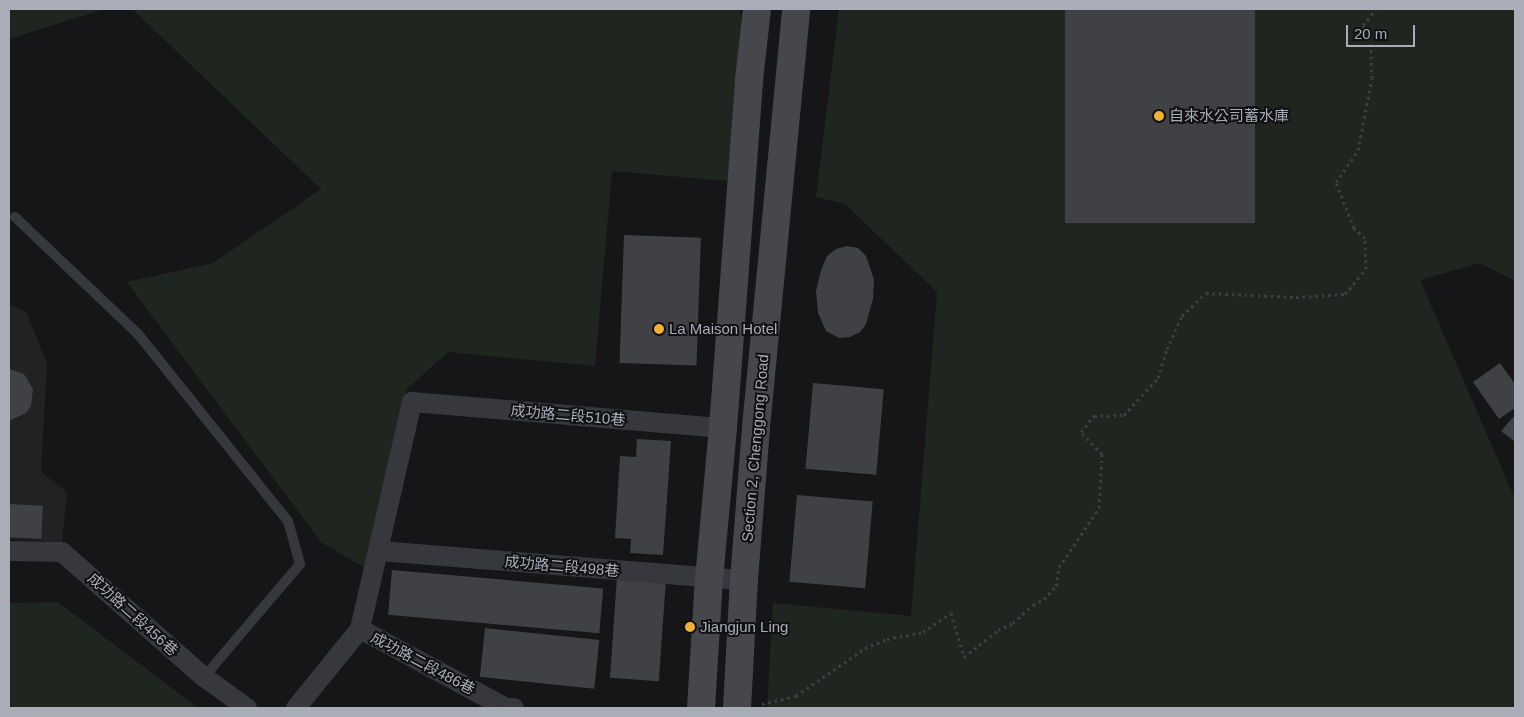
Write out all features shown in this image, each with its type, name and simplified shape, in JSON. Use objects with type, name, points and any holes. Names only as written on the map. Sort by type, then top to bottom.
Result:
[{"type":"main road","points":[[701,708],[709,579],[723,428],[749,80],[757,9]]},
{"type":"main road","name":"Section 2, Chenggong Road","points":[[746,707],[744,580],[756,427],[796,9]]},
{"type":"street","name":"成功路二段510巷","points":[[380,551],[412,402],[723,428]]},
{"type":"street","name":"成功路二段456巷","points":[[9,551],[62,552],[204,678],[247,708]]},
{"type":"street","name":"成功路二段498巷","points":[[380,551],[709,579],[744,580]]},
{"type":"street","points":[[296,708],[360,629],[380,551]]},
{"type":"street","name":"成功路二段486巷","points":[[360,629],[506,708],[514,708]]},
{"type":"lane","points":[[15,217],[138,334],[288,521],[300,564],[204,678]]},
{"type":"path","points":[[746,707],[796,696],[865,648],[887,639],[923,632],[951,613],[964,657],[998,630],[1013,623],[1044,599],[1056,586],[1059,567],[1099,508],[1102,454],[1081,432],[1094,416],[1124,415],[1158,378],[1167,349],[1182,316],[1206,293],[1296,297],[1345,294],[1366,269],[1365,238],[1354,228],[1336,182],[1358,150],[1372,78],[1371,46],[1363,25],[1376,9]]},
{"type":"shaded area","points":[[9,9],[105,9],[9,39]]},
{"type":"shaded area","points":[[132,9],[739,9],[747,42],[727,181],[612,171],[595,366],[448,352],[407,389],[368,570],[321,542],[127,282],[213,263],[321,189]]},
{"type":"shaded area","points":[[839,9],[1515,9],[1515,281],[1480,263],[1420,280],[1515,499],[1515,708],[767,708],[773,603],[911,616],[937,292],[845,204],[816,197]]},
{"type":"shaded area","points":[[9,304],[26,312],[47,363],[41,472],[67,492],[62,542],[9,539]]},
{"type":"shaded area","points":[[58,602],[198,708],[9,708],[9,603]]},
{"type":"building","name":"自來水公司蓄水庫","points":[[1065,9],[1255,9],[1255,223],[1065,223]]},
{"type":"building","name":"La Maison Hotel","points":[[624,235],[701,238],[696,366],[620,363]]},
{"type":"building","points":[[847,246],[858,248],[866,256],[874,280],[873,299],[866,324],[860,332],[850,337],[839,338],[826,331],[818,313],[816,291],[821,270],[827,256],[836,249]]},
{"type":"building","points":[[1500,363],[1515,384],[1515,408],[1499,419],[1473,382]]},
{"type":"building","points":[[9,369],[24,374],[33,389],[31,406],[26,413],[11,420],[9,420]]},
{"type":"building","points":[[813,383],[884,389],[876,475],[806,469]]},
{"type":"building","points":[[1515,415],[1515,442],[1501,431]]},
{"type":"building","points":[[637,439],[671,441],[663,555],[630,553],[631,539],[615,538],[620,456],[636,457]]},
{"type":"building","points":[[797,495],[873,502],[865,588],[789,582]]},
{"type":"building","points":[[9,504],[43,506],[41,539],[9,537]]},
{"type":"building","points":[[392,570],[603,588],[599,633],[388,615]]},
{"type":"building","points":[[617,577],[666,580],[659,681],[610,678]]},
{"type":"building","points":[[485,628],[599,640],[594,689],[480,677]]},
{"type":"place","name":"自來水公司蓄水庫","points":[[1159,116]]},
{"type":"place","name":"La Maison Hotel","points":[[659,329]]},
{"type":"place","name":"Jiangjun Ling","points":[[690,627]]}]
